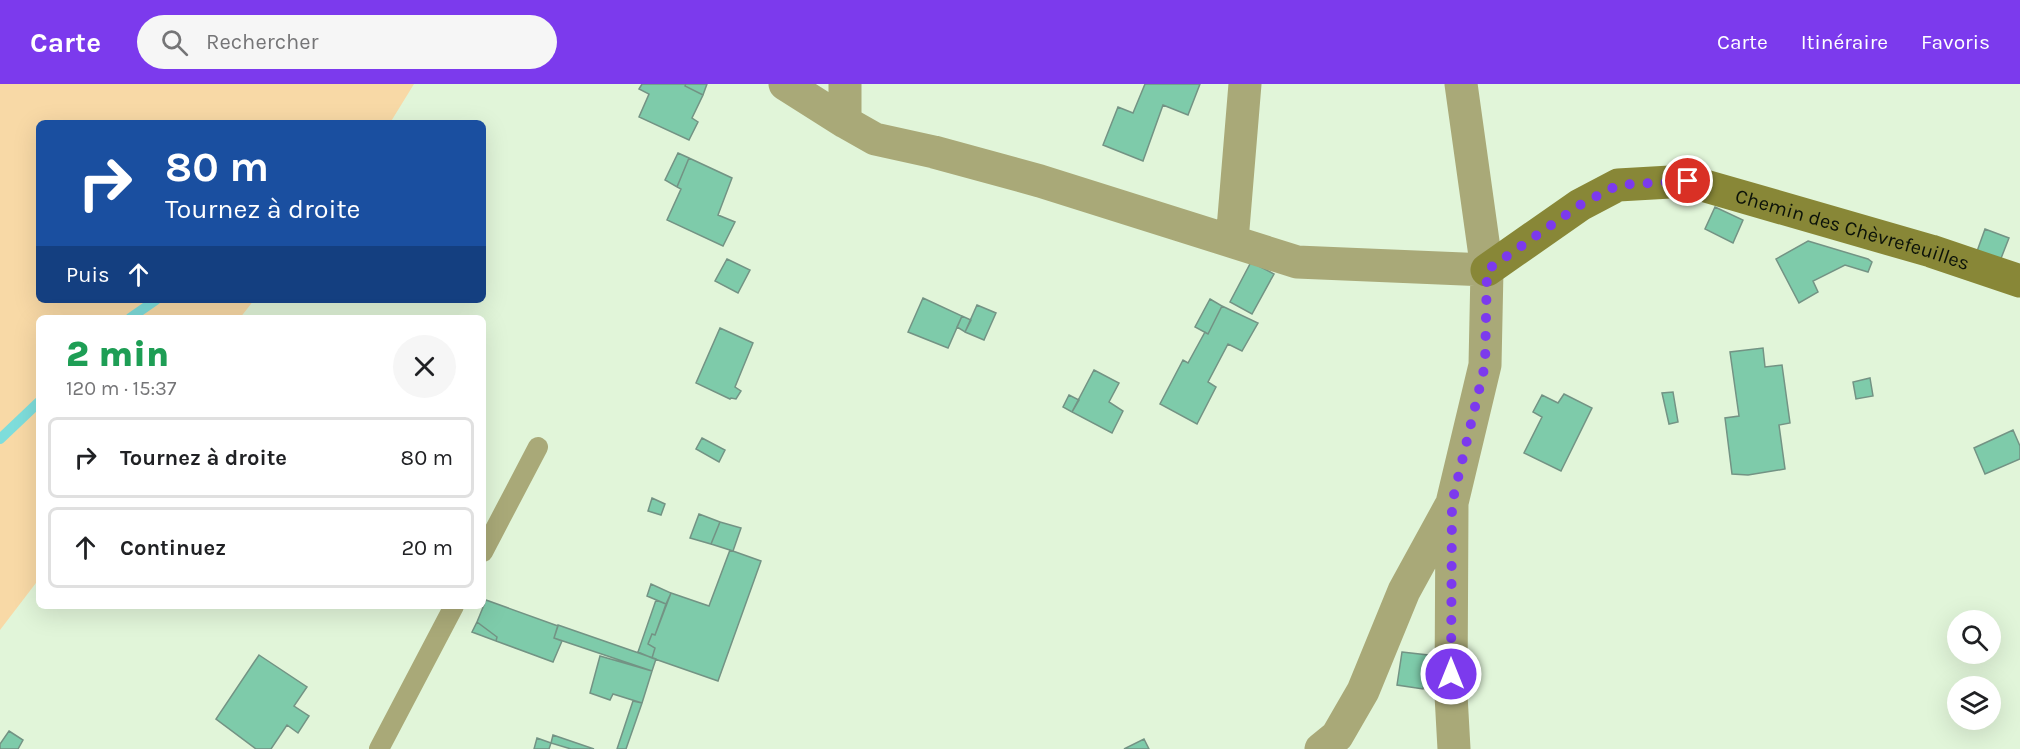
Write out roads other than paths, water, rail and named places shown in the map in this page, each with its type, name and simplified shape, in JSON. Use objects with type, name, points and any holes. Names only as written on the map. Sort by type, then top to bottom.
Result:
[{"type":"street","points":[[785,84],[875,139],[934,152],[1040,181],[1297,262],[1487,270]]},
{"type":"street","points":[[845,84],[845,122]]},
{"type":"street","points":[[1232,241],[1245,84]]},
{"type":"street","points":[[1454,749],[1451,695],[1452,503],[1485,365],[1487,270],[1461,84]]},
{"type":"street","name":"Chemin des Chèvrefeuilles","points":[[1487,270],[1580,205],[1618,185],[1688,181],[1931,251],[2020,281]]},
{"type":"street","points":[[1321,749],[1337,736],[1363,692],[1404,591],[1452,503]]},
{"type":"lane","points":[[486,546],[538,447]]},
{"type":"lane","points":[[379,749],[452,609]]},
{"type":"waterway","points":[[134,315],[152,303]]},
{"type":"waterway","points":[[0,439],[36,405]]}]
